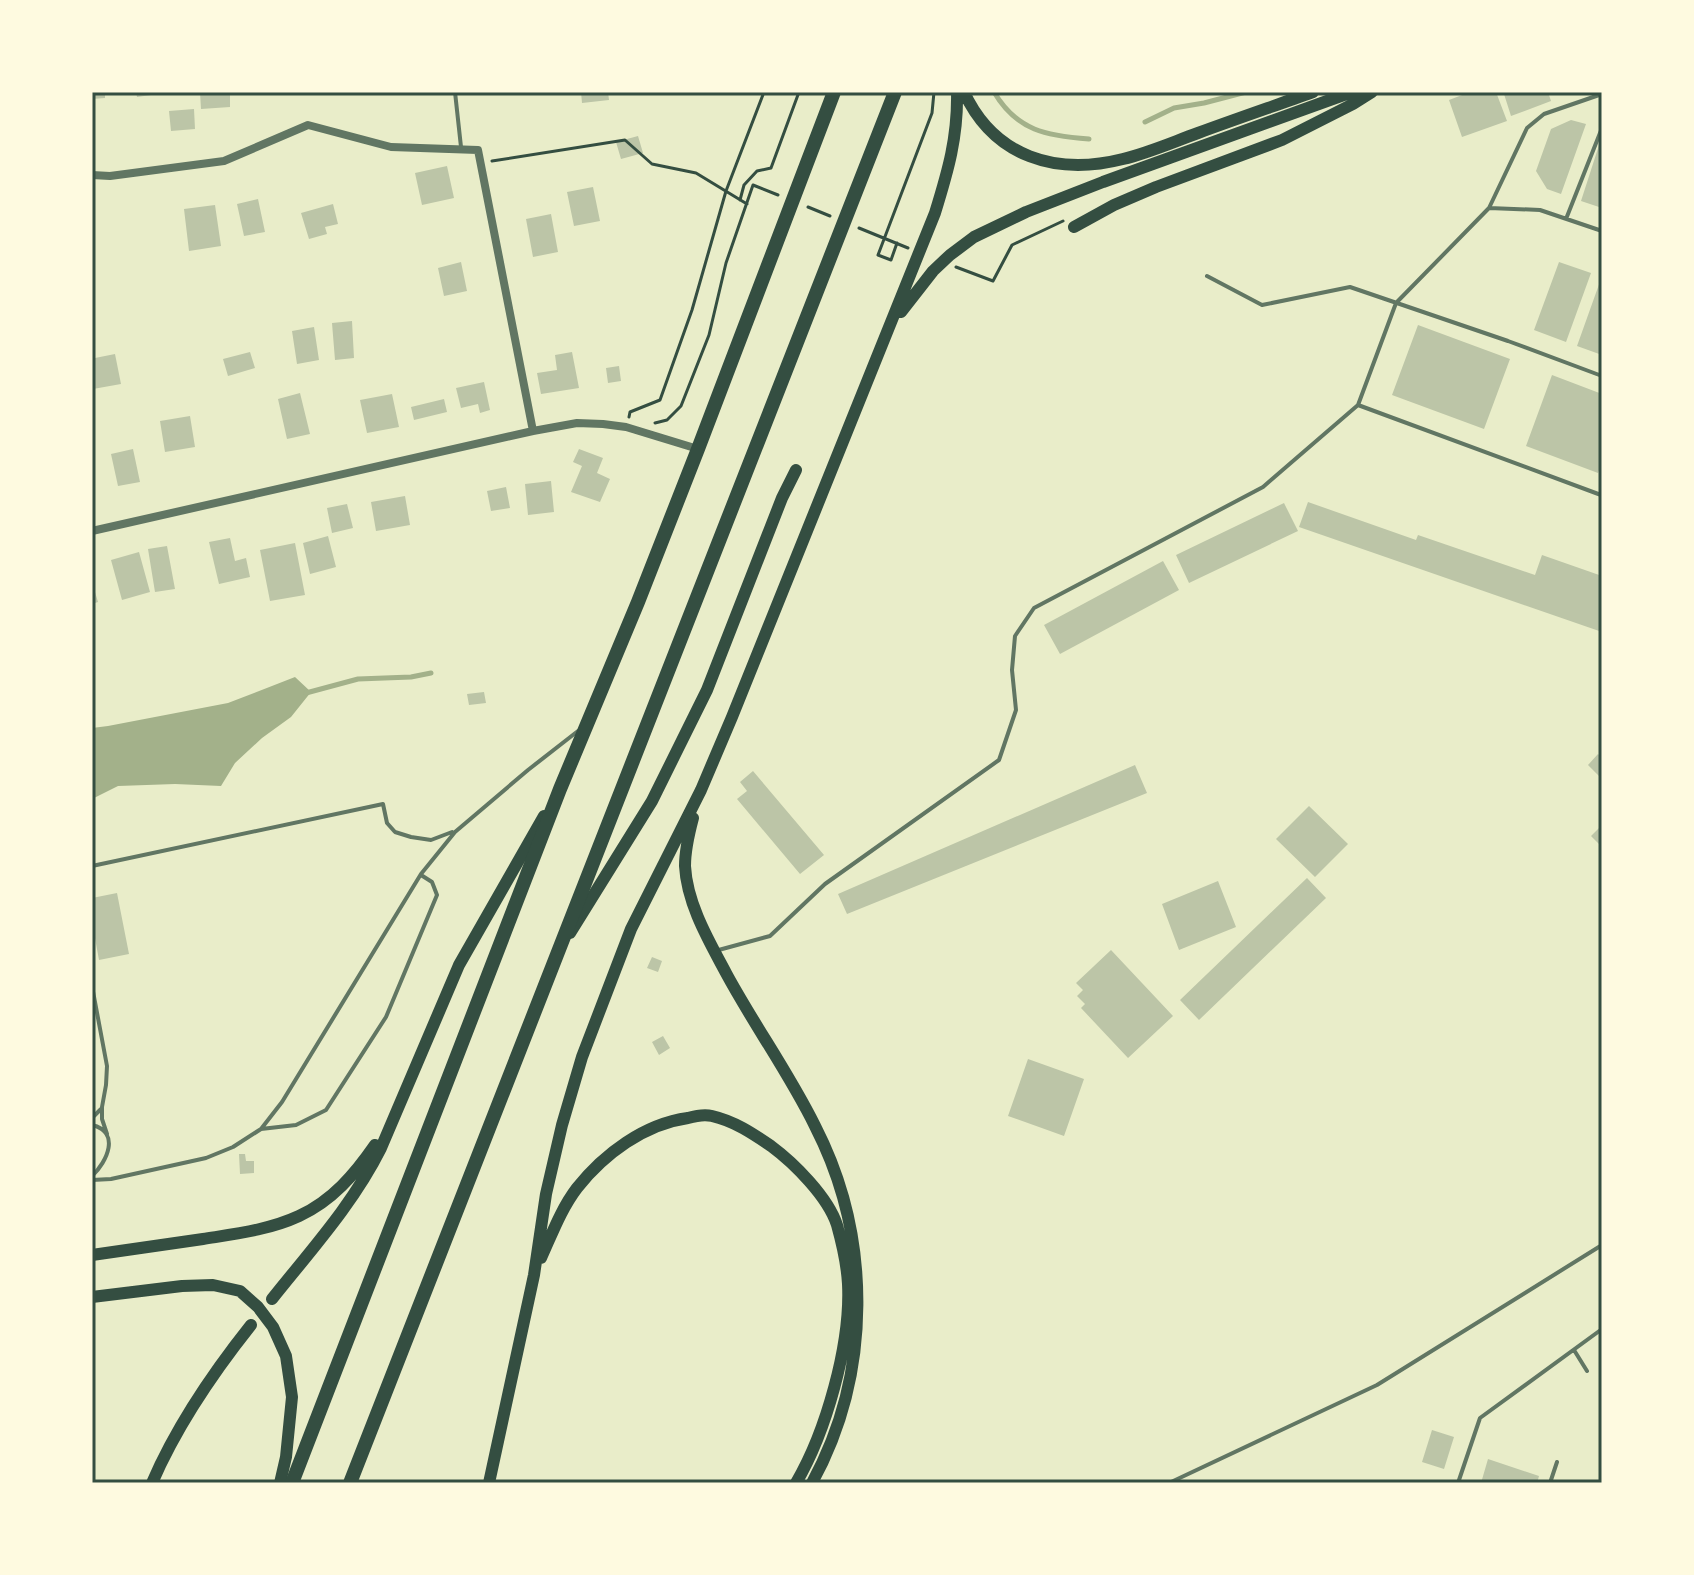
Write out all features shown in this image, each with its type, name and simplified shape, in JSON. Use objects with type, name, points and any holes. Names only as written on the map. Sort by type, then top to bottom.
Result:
[{"type":"highway","points":[[292,1483],[560,789],[698,449],[834,92]]},
{"type":"highway","points":[[350,1483],[895,92]]},
{"type":"main road","points":[[489,1483],[534,1275],[546,1194],[582,1057],[631,929],[701,790],[935,213],[954,140],[957,92]]},
{"type":"main road","points":[[964,92],[987,128],[1006,144],[1035,159],[1070,165],[1125,158],[1313,92]]},
{"type":"main road","points":[[888,331],[933,271],[974,237],[1026,212],[1103,182],[1352,92]]},
{"type":"main road","points":[[1070,223],[1282,140],[1372,92]]},
{"type":"main road","points":[[560,949],[652,801],[707,690],[782,498],[796,470]]},
{"type":"main road","points":[[272,1299],[367,1176],[459,965],[560,789]]},
{"type":"main road","points":[[701,790],[689,832],[685,864],[692,897],[714,951],[816,1126],[831,1159],[851,1228],[858,1290],[850,1380],[840,1416],[812,1483]]},
{"type":"main road","points":[[534,1275],[558,1220],[576,1189],[595,1168],[642,1133],[670,1120],[708,1114],[743,1127],[783,1155],[817,1190],[836,1221],[848,1285],[842,1355],[824,1421],[796,1483]]},
{"type":"main road","points":[[92,1255],[236,1234],[301,1216],[340,1189],[359,1169],[394,1116]]},
{"type":"main road","points":[[92,1297],[213,1285],[240,1291],[258,1307],[273,1327],[286,1356],[292,1397],[280,1483]]},
{"type":"main road","points":[[152,1483],[190,1409],[251,1325]]},
{"type":"street","points":[[92,175],[110,176],[224,161],[308,125],[391,147],[478,150],[533,431]]},
{"type":"street","points":[[92,531],[577,423],[626,427],[698,449]]},
{"type":"lane","points":[[455,92],[461,150]]},
{"type":"lane","points":[[714,951],[770,936],[825,884],[999,760],[1016,710],[1012,670],[1015,636],[1034,608],[1263,487],[1358,405],[1396,303],[1489,208],[1527,128],[1544,114],[1602,94]]},
{"type":"lane","points":[[1565,219],[1602,128]]},
{"type":"lane","points":[[1489,208],[1540,210],[1602,231]]},
{"type":"lane","points":[[1207,276],[1262,305],[1350,287],[1602,376]]},
{"type":"lane","points":[[1358,405],[1602,493]]},
{"type":"lane","points":[[92,1178],[111,1179],[206,1158],[233,1147],[261,1129],[282,1102],[421,874],[455,832],[587,724]]},
{"type":"lane","points":[[92,866],[383,804],[387,823],[395,832],[431,840],[455,832]]},
{"type":"lane","points":[[261,1129],[296,1125],[326,1110],[386,1017],[437,895],[432,882],[421,874]]},
{"type":"lane","points":[[92,986],[107,1066],[102,1119],[109,1144],[107,1156],[92,1178]]},
{"type":"lane","points":[[92,1118],[102,1107]]},
{"type":"lane","points":[[92,1125],[107,1134]]},
{"type":"lane","points":[[1169,1483],[1377,1385],[1602,1245]]},
{"type":"lane","points":[[1458,1483],[1480,1418],[1602,1329]]},
{"type":"lane","points":[[1574,1350],[1587,1371]]},
{"type":"lane","points":[[1550,1483],[1557,1462]]},
{"type":"path","points":[[626,427],[630,412],[660,400],[692,310],[726,191],[764,92]]},
{"type":"path","points":[[740,200],[744,185],[757,171],[771,168],[799,92]]},
{"type":"path","points":[[897,243],[891,260],[878,255],[932,113],[934,92]]},
{"type":"path","points":[[481,163],[625,140],[652,164],[696,173],[747,204]]},
{"type":"path","points":[[674,414],[681,406],[709,335],[726,263],[753,185],[782,196]]},
{"type":"path","points":[[796,202],[840,220]]},
{"type":"path","points":[[955,266],[993,281],[1012,245],[1070,223]]},
{"type":"path","points":[[854,226],[912,249]]},
{"type":"shaded area","points":[[295,677],[311,692],[291,717],[235,763],[221,786],[118,786],[92,799],[92,728],[228,703]]},
{"type":"building","points":[[92,92],[105,92],[105,98],[92,99]]},
{"type":"building","points":[[136,92],[158,92],[158,94],[137,97]]},
{"type":"building","points":[[200,92],[230,92],[230,107],[201,109]]},
{"type":"building","points":[[581,92],[608,92],[609,100],[582,103]]},
{"type":"building","points":[[1470,92],[1496,92],[1507,121],[1462,137],[1449,100]]},
{"type":"building","points":[[1548,92],[1551,101],[1511,116],[1504,94]]},
{"type":"building","points":[[194,109],[195,129],[171,131],[169,111]]},
{"type":"building","points":[[1571,120],[1586,124],[1561,194],[1547,189],[1536,171],[1551,129]]},
{"type":"building","points":[[638,136],[643,153],[621,159],[616,142]]},
{"type":"building","points":[[1602,139],[1602,208],[1581,201]]},
{"type":"building","points":[[447,166],[454,198],[422,205],[415,173]]},
{"type":"building","points":[[593,187],[600,221],[574,226],[567,192]]},
{"type":"building","points":[[258,199],[265,232],[244,236],[237,204]]},
{"type":"building","points":[[333,204],[338,224],[325,227],[327,234],[309,239],[301,213]]},
{"type":"building","points":[[215,205],[221,246],[189,251],[184,209]]},
{"type":"building","points":[[551,214],[558,252],[533,257],[526,219]]},
{"type":"building","points":[[461,262],[467,291],[444,296],[438,268]]},
{"type":"building","points":[[1559,262],[1591,273],[1566,342],[1534,330]]},
{"type":"building","points":[[1602,276],[1602,355],[1577,346]]},
{"type":"building","points":[[352,321],[354,358],[335,360],[332,323]]},
{"type":"building","points":[[1418,325],[1510,359],[1484,429],[1392,395]]},
{"type":"building","points":[[314,327],[319,360],[297,364],[292,331]]},
{"type":"building","points":[[92,351],[95,358],[115,354],[121,384],[93,389]]},
{"type":"building","points":[[250,352],[255,368],[228,376],[223,359]]},
{"type":"building","points":[[572,352],[579,388],[541,394],[537,373],[557,370],[555,355]]},
{"type":"building","points":[[619,366],[621,381],[608,383],[606,368]]},
{"type":"building","points":[[1552,375],[1602,394],[1602,462],[1598,473],[1526,446]]},
{"type":"building","points":[[484,382],[490,410],[480,413],[478,404],[461,408],[456,388]]},
{"type":"building","points":[[300,393],[310,434],[287,439],[278,399]]},
{"type":"building","points":[[392,394],[399,427],[367,433],[360,400]]},
{"type":"building","points":[[444,399],[447,412],[414,420],[411,407]]},
{"type":"building","points":[[190,416],[195,447],[165,452],[160,421]]},
{"type":"building","points":[[133,449],[140,482],[118,486],[111,454]]},
{"type":"building","points":[[579,449],[603,458],[597,473],[610,479],[600,502],[571,492],[582,466],[573,462]]},
{"type":"building","points":[[551,481],[554,512],[528,515],[525,484]]},
{"type":"building","points":[[506,487],[510,508],[491,511],[487,491]]},
{"type":"building","points":[[405,496],[410,525],[376,531],[371,502]]},
{"type":"building","points":[[1308,502],[1416,540],[1418,535],[1535,575],[1542,555],[1602,576],[1602,632],[1299,527]]},
{"type":"building","points":[[1284,503],[1298,531],[1189,583],[1176,555]]},
{"type":"building","points":[[347,504],[353,528],[332,533],[327,508]]},
{"type":"building","points":[[328,536],[336,567],[310,574],[303,543]]},
{"type":"building","points":[[230,538],[235,561],[246,558],[250,577],[219,584],[209,542]]},
{"type":"building","points":[[295,543],[305,595],[270,601],[260,550]]},
{"type":"building","points":[[167,546],[175,589],[155,592],[148,549]]},
{"type":"building","points":[[139,552],[150,592],[122,600],[111,560]]},
{"type":"building","points":[[1163,561],[1179,590],[1060,654],[1044,625]]},
{"type":"building","points":[[92,582],[98,602],[92,604]]},
{"type":"building","points":[[484,692],[486,703],[469,705],[467,694]]},
{"type":"building","points":[[1598,754],[1602,754],[1602,779],[1588,765]]},
{"type":"building","points":[[1135,765],[1147,793],[847,914],[838,894]]},
{"type":"building","points":[[753,771],[824,855],[800,874],[737,799],[747,791],[740,782]]},
{"type":"building","points":[[1309,806],[1348,844],[1315,877],[1276,839]]},
{"type":"building","points":[[1602,825],[1602,847],[1591,836]]},
{"type":"building","points":[[1307,878],[1326,898],[1199,1020],[1180,1000]]},
{"type":"building","points":[[1218,881],[1236,927],[1179,950],[1162,904]]},
{"type":"building","points":[[117,893],[129,954],[99,960],[92,922],[92,898]]},
{"type":"building","points":[[1111,950],[1173,1016],[1128,1058],[1081,1008],[1085,1004],[1077,996],[1083,990],[1076,983]]},
{"type":"building","points":[[652,957],[662,961],[658,972],[647,968]]},
{"type":"building","points":[[663,1036],[670,1048],[659,1055],[652,1042]]},
{"type":"building","points":[[1028,1059],[1084,1079],[1064,1136],[1008,1116]]},
{"type":"building","points":[[239,1154],[245,1154],[246,1161],[254,1161],[254,1173],[240,1174]]},
{"type":"building","points":[[1432,1430],[1454,1437],[1444,1469],[1422,1462]]},
{"type":"building","points":[[1488,1459],[1539,1476],[1537,1483],[1481,1483]]},
{"type":"waterway","points":[[994,92],[1013,115],[1034,129],[1089,139]]},
{"type":"waterway","points":[[1145,122],[1174,108],[1246,92]]},
{"type":"waterway","points":[[306,693],[358,679],[431,673]]}]
